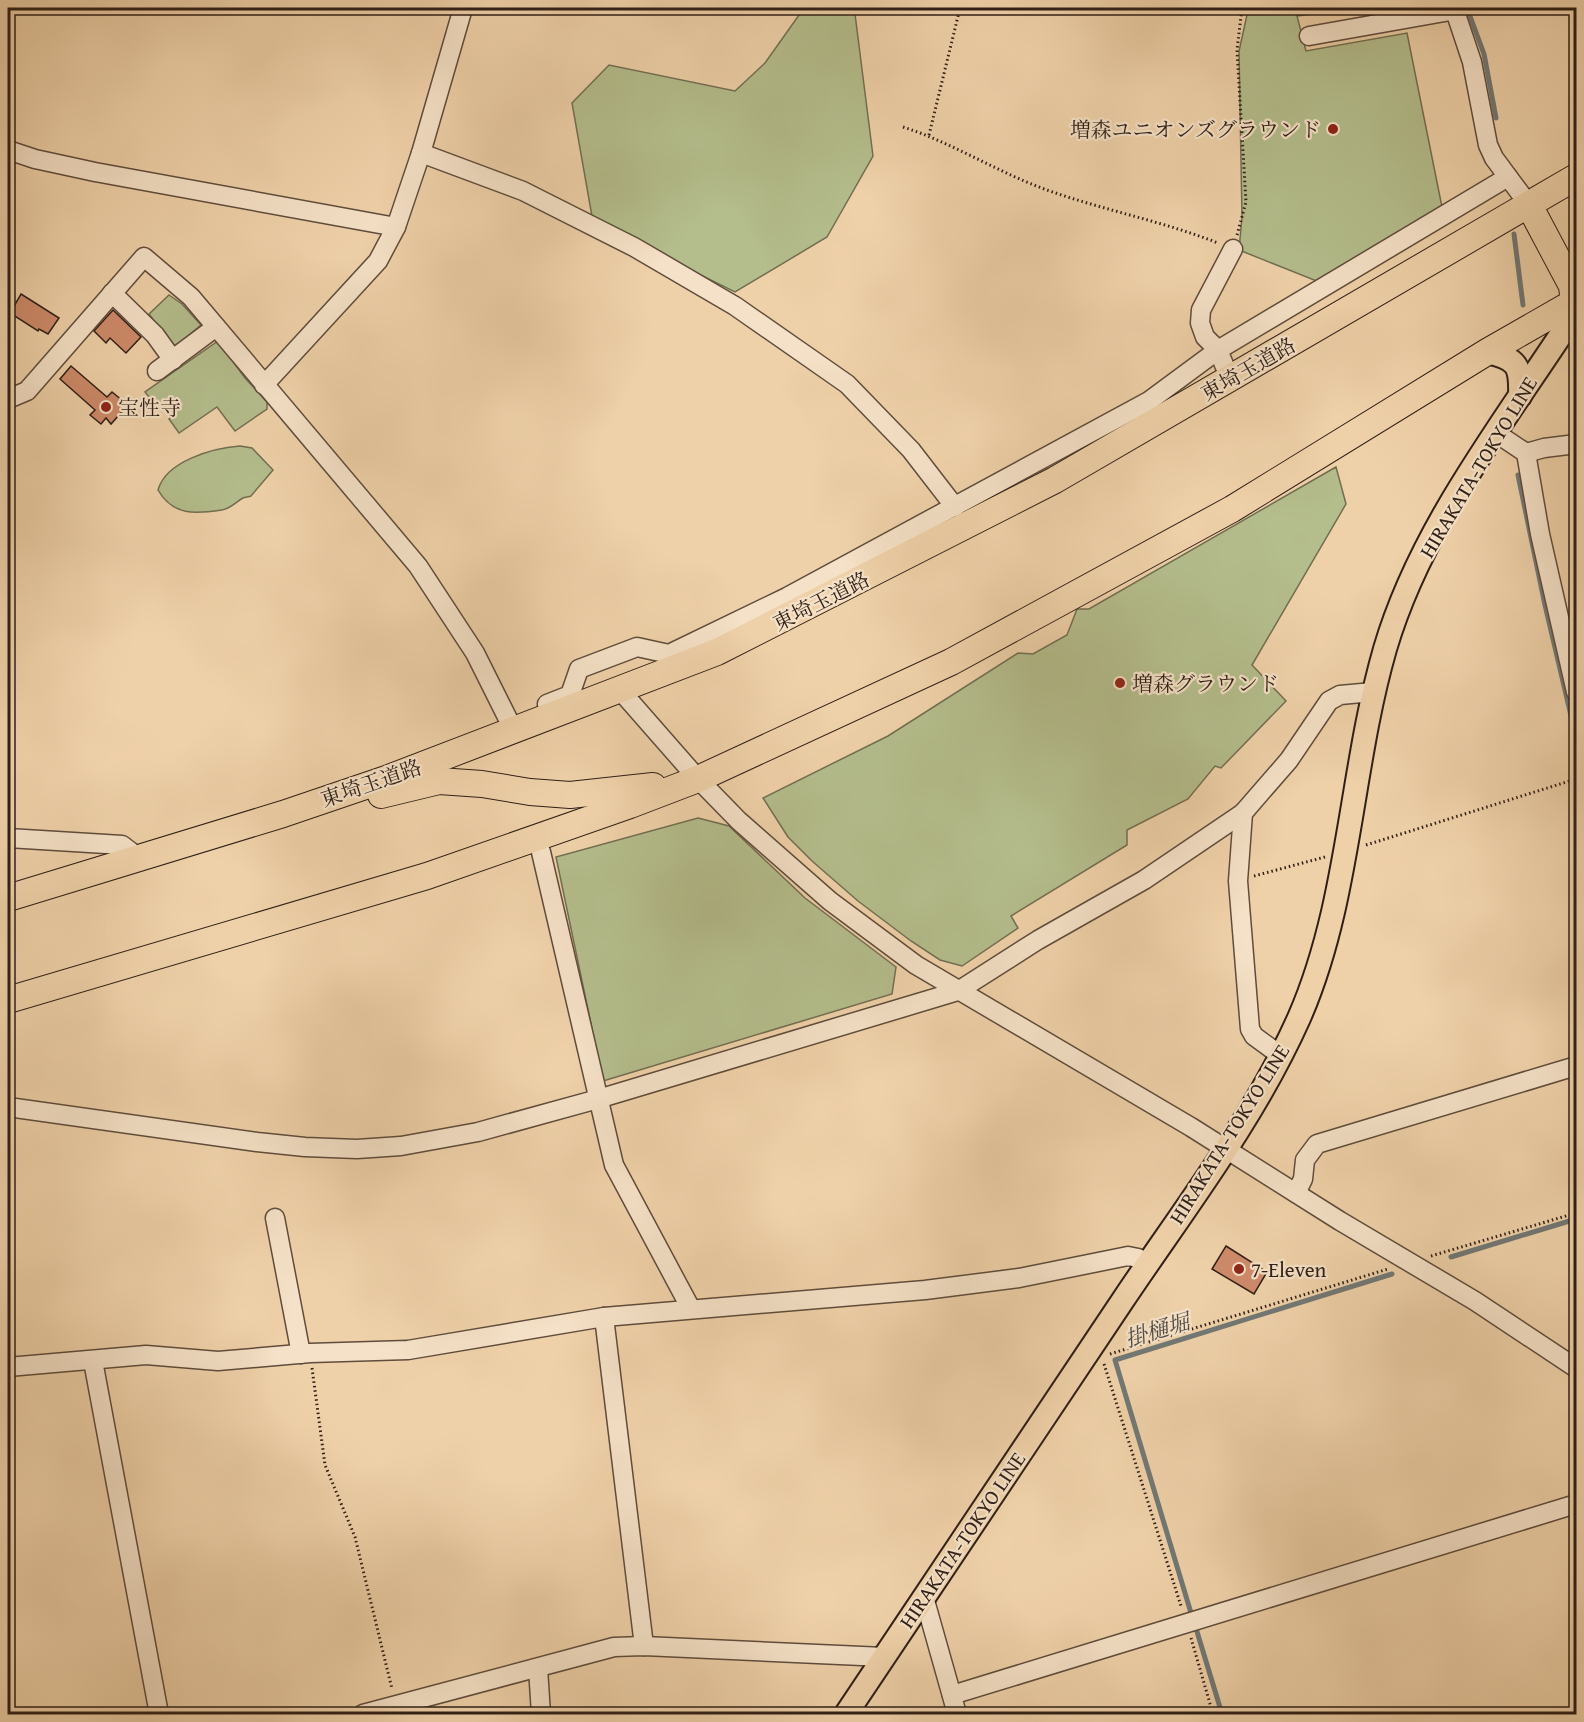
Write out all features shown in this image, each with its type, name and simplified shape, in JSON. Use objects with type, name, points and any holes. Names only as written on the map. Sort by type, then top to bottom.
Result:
[{"type":"highway","name":"東埼玉道路","points":[[8,898],[318,802],[512,725],[620,690],[717,652],[871,576],[1055,480],[1576,177]]},
{"type":"highway","points":[[8,1000],[428,876],[630,806],[698,779],[951,662],[1232,509],[1487,352],[1575,302],[1572,286],[1528,205]]},
{"type":"highway","points":[[318,802],[388,794],[439,781],[570,795],[626,790],[698,779]]},
{"type":"main road","name":"HIRAKATA-TOKYO LINE","points":[[846,1714],[924,1597],[1096,1350],[1147,1264],[1225,1149],[1280,1055],[1301,1011],[1323,951],[1344,852],[1373,692],[1398,610],[1433,534],[1520,396],[1569,333],[1575,302]]},
{"type":"main road","points":[[1487,352],[1506,356],[1514,364],[1521,378],[1520,396]]},
{"type":"street","points":[[264,385],[378,261],[396,228],[421,153],[432,108],[463,8]]},
{"type":"street","points":[[1309,36],[1455,9],[1472,62],[1488,144],[1494,159],[1528,205]]},
{"type":"street","points":[[8,150],[35,159],[95,172],[396,228]]},
{"type":"street","points":[[421,153],[523,191],[634,247],[735,306],[847,384],[911,450],[955,507]]},
{"type":"street","points":[[8,399],[27,391],[144,257],[191,297],[418,566],[475,653],[512,725],[570,695],[579,669],[637,647],[669,654],[787,597],[955,507],[1149,400],[1218,350],[1508,177]]},
{"type":"street","points":[[1230,379],[1218,350],[1205,337],[1200,323],[1201,310],[1233,249]]},
{"type":"street","points":[[112,293],[154,335],[172,360]]},
{"type":"street","points":[[157,371],[216,327]]},
{"type":"street","points":[[1496,433],[1526,453],[1540,534],[1576,692]]},
{"type":"street","points":[[1526,453],[1576,444]]},
{"type":"street","points":[[620,690],[698,779],[739,821],[830,901],[916,965],[1191,1127],[1475,1301],[1576,1368]]},
{"type":"street","points":[[8,1107],[305,1147],[357,1149],[401,1146],[468,1134],[598,1099],[958,991],[1038,940],[1144,880],[1243,813],[1289,760],[1329,701],[1340,695],[1373,692]]},
{"type":"street","points":[[1243,813],[1238,881],[1250,1029],[1254,1036],[1280,1055]]},
{"type":"street","points":[[8,838],[122,845],[139,858]]},
{"type":"street","points":[[541,852],[614,1165],[691,1309]]},
{"type":"street","points":[[1296,1193],[1303,1179],[1305,1160],[1317,1144],[1576,1066]]},
{"type":"street","points":[[275,1218],[305,1354]]},
{"type":"street","points":[[8,1367],[146,1355],[219,1361],[305,1354],[408,1350],[604,1317],[925,1290],[1019,1278],[1128,1256],[1138,1258],[1147,1264]]},
{"type":"street","points":[[604,1317],[644,1646]]},
{"type":"street","points":[[93,1361],[159,1714]]},
{"type":"street","points":[[952,1695],[1576,1504]]},
{"type":"street","points":[[924,1597],[957,1714]]},
{"type":"street","points":[[363,1714],[614,1647],[644,1646],[884,1657]]},
{"type":"street","points":[[538,1668],[541,1714]]},
{"type":"path","points":[[929,135],[960,8]]},
{"type":"path","points":[[903,127],[929,135],[1028,183],[1068,198],[1207,238],[1233,249],[1246,202],[1237,50],[1242,8]]},
{"type":"path","points":[[1238,881],[1344,852],[1576,780]]},
{"type":"path","points":[[1096,1350],[1108,1355],[1576,1213]]},
{"type":"path","points":[[1096,1350],[1187,1624],[1213,1714]]},
{"type":"path","points":[[305,1354],[325,1466],[355,1537],[396,1706]]},
{"type":"green space","points":[[804,8],[839,8],[855,14],[873,156],[827,237],[735,292],[593,222],[572,103],[609,65],[735,91],[765,63]]},
{"type":"green space","name":"増森ユニオンズグラウンド","points":[[1246,8],[1359,8],[1297,16],[1306,51],[1407,33],[1442,207],[1319,282],[1239,250],[1242,217],[1239,51],[1247,15]]},
{"type":"green space","points":[[169,295],[182,304],[201,325],[174,348],[149,314]]},
{"type":"green space","points":[[218,341],[245,378],[267,402],[267,409],[235,431],[217,407],[179,433],[169,419],[174,416],[164,401],[156,406],[145,392]]},
{"type":"green space","points":[[240,446],[252,448],[273,470],[251,496],[225,509],[194,512],[171,505],[158,490],[170,471],[180,464],[204,453]]},
{"type":"green space","name":"増森グラウンド","points":[[1336,467],[1346,504],[1252,665],[1286,701],[1221,768],[1215,766],[1188,799],[1127,830],[1127,845],[1011,916],[1018,928],[962,966],[940,960],[858,901],[788,837],[763,798],[888,736],[1018,653],[1033,654],[1067,635],[1077,609],[1089,609]]},
{"type":"green space","points":[[698,818],[729,826],[805,898],[896,967],[892,994],[603,1081],[556,857]]},
{"type":"building","points":[[21,294],[59,318],[48,334],[39,329],[38,331],[10,313]]},
{"type":"building","points":[[113,310],[141,337],[126,353],[110,338],[106,343],[94,331]]},
{"type":"building","points":[[71,366],[107,397],[112,392],[128,405],[111,424],[106,418],[101,424],[90,415],[95,410],[60,379]]},
{"type":"building","points":[[1226,1246],[1267,1272],[1254,1294],[1212,1269]]},
{"type":"waterway","points":[[1467,8],[1484,54],[1496,118]]},
{"type":"waterway","points":[[1514,234],[1523,305]]},
{"type":"waterway","points":[[1518,475],[1576,737]]},
{"type":"waterway","name":"掛樋堀","points":[[1451,1257],[1576,1219]]},
{"type":"waterway","name":"掛樋堀","points":[[1191,1613],[1115,1360],[1392,1274]]},
{"type":"waterway","name":"掛樋堀","points":[[1195,1625],[1222,1714]]},
{"type":"place","name":"増森ユニオンズグラウンド","points":[[1333,129]]},
{"type":"place","name":"宝性寺","points":[[106,407]]},
{"type":"place","name":"増森グラウンド","points":[[1120,683]]},
{"type":"place","name":"7-Eleven","points":[[1239,1269]]}]
